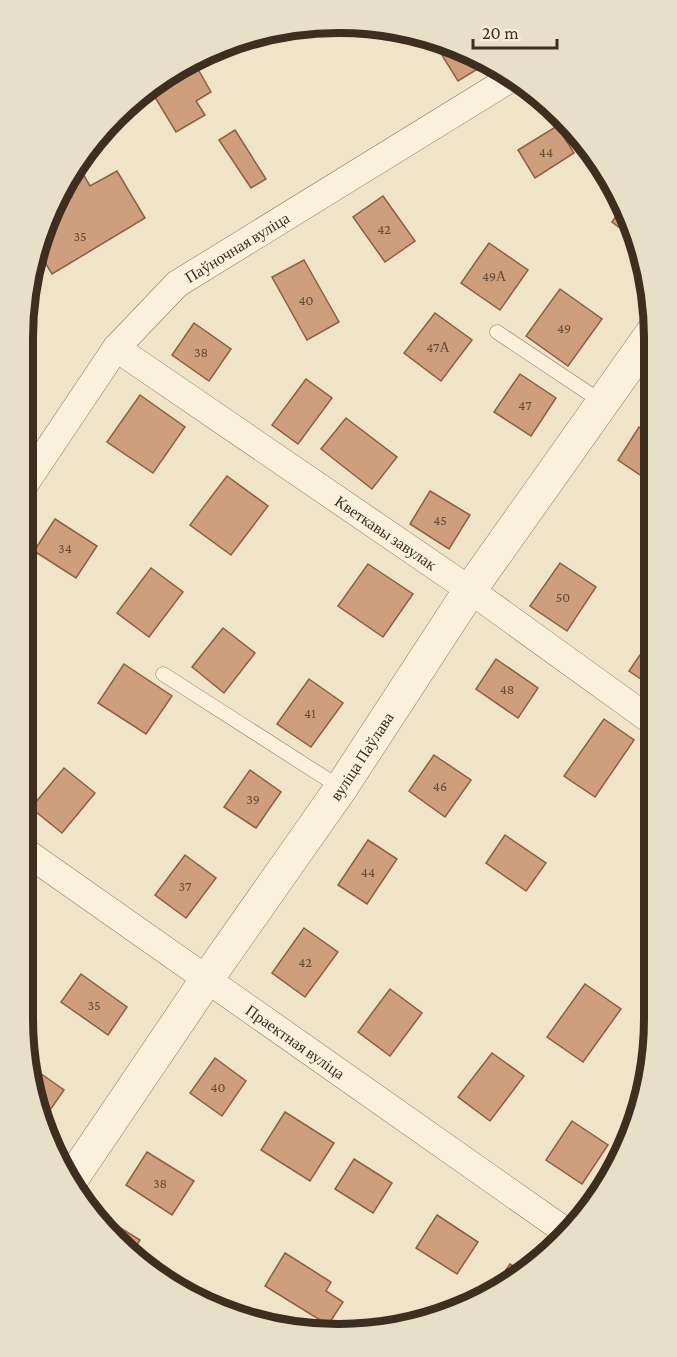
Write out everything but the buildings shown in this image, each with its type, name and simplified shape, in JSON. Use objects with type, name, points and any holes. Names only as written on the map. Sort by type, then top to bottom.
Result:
[{"type":"street","name":"Паўночная вуліца","points":[[33,472],[116,348],[177,284],[504,82]]},
{"type":"street","name":"вуліца Паўлава","points":[[75,1173],[207,979],[341,788],[470,590],[644,344]]},
{"type":"street","name":"Кветкавы завулак","points":[[116,348],[470,590],[644,716]]},
{"type":"street","name":"Праектная вуліца","points":[[33,857],[561,1228]]},
{"type":"lane","points":[[497,333],[602,402]]},
{"type":"lane","points":[[164,674],[341,788]]}]
